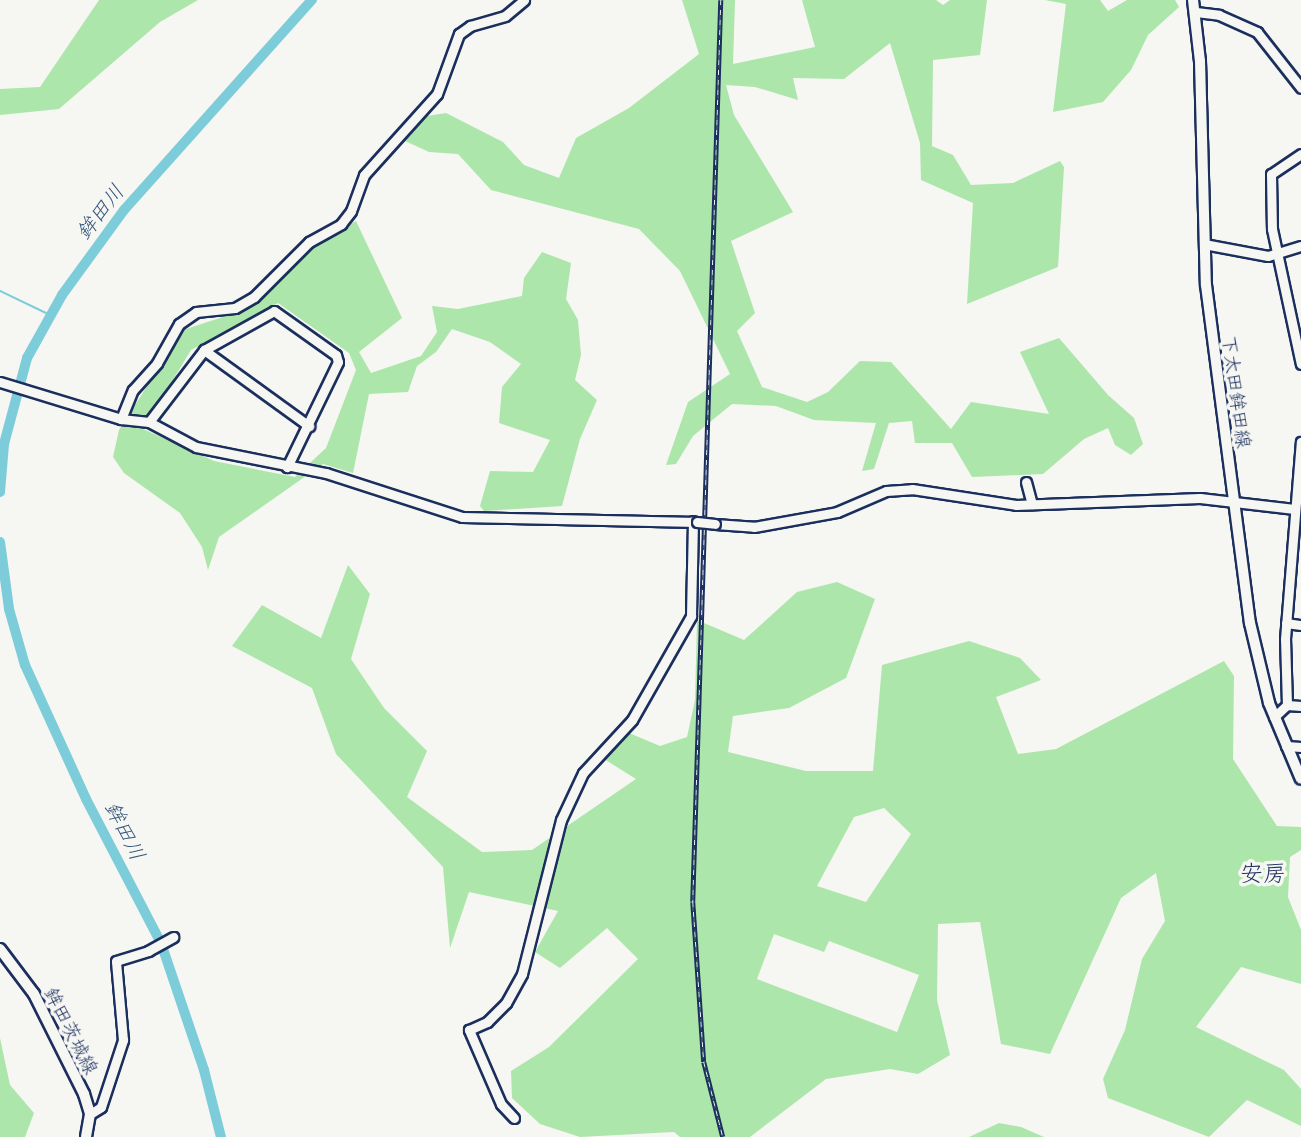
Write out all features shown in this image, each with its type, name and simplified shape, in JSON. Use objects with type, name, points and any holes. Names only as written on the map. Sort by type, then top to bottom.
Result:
[{"type":"main road","name":"下太田鉾田線","points":[[1195,6],[1210,335],[1233,503],[1250,623],[1274,716],[1301,779]]},
{"type":"main road","name":"鉾田茨城線","points":[[0,948],[41,1007],[90,1114]]},
{"type":"main road","points":[[86,1137],[90,1114]]},
{"type":"street","points":[[121,419],[134,390],[157,363],[179,324],[195,312],[235,308],[254,297],[293,255],[341,224],[351,211],[364,175],[437,94],[459,34],[470,26],[505,16],[524,0]]},
{"type":"street","points":[[1195,6],[1257,32],[1301,89]]},
{"type":"street","points":[[1301,154],[1271,174],[1272,229],[1301,364]]},
{"type":"street","points":[[1204,244],[1278,255],[1301,246]]},
{"type":"street","points":[[149,422],[204,350],[275,311],[313,338],[338,362],[287,467]]},
{"type":"street","points":[[204,350],[309,426]]},
{"type":"street","points":[[4,384],[121,419],[149,422],[196,447],[326,473],[462,517],[695,522],[754,527],[837,512],[886,491],[912,489],[1032,504],[1199,498],[1294,509]]},
{"type":"street","points":[[1287,705],[1286,623],[1301,442]]},
{"type":"street","points":[[1026,482],[1032,504]]},
{"type":"street","points":[[514,1118],[502,1104],[469,1030],[497,1012],[522,974],[561,820],[583,773],[632,720],[691,616],[695,522]]},
{"type":"street","points":[[1286,623],[1301,625]]},
{"type":"street","points":[[1274,716],[1287,705],[1301,706]]},
{"type":"street","points":[[1286,746],[1301,747]]},
{"type":"street","points":[[90,1114],[101,1107],[123,1040],[116,961],[148,951],[173,937]]},
{"type":"green space","points":[[99,0],[198,0],[160,22],[59,109],[0,115],[0,89],[40,87]]},
{"type":"green space","points":[[682,0],[735,0],[733,64],[815,47],[802,0],[936,0],[943,5],[950,0],[987,0],[980,55],[933,60],[932,146],[953,155],[971,185],[1013,183],[1060,161],[1064,167],[1058,267],[967,304],[973,203],[921,180],[920,143],[890,43],[844,79],[793,78],[798,100],[755,87],[726,85],[734,115],[793,212],[731,241],[755,313],[737,331],[762,387],[807,402],[828,392],[860,361],[891,362],[951,429],[971,402],[1049,414],[1020,352],[1059,338],[1108,395],[1134,418],[1143,444],[1131,455],[1115,445],[1108,428],[1084,439],[1043,474],[972,477],[952,443],[915,443],[912,421],[889,423],[874,469],[862,471],[876,423],[814,420],[776,406],[732,404],[693,436],[676,464],[666,465],[688,402],[730,374],[680,271],[639,229],[491,190],[458,154],[429,152],[405,141],[427,116],[446,113],[503,142],[524,165],[559,178],[576,138],[629,108],[699,54]]},
{"type":"green space","points":[[1045,0],[1100,0],[1108,11],[1127,0],[1175,0],[1179,7],[1148,35],[1131,70],[1103,102],[1053,112],[1066,4]]},
{"type":"green space","points":[[356,221],[402,318],[359,352],[371,373],[421,356],[437,332],[432,306],[458,309],[522,296],[524,278],[542,252],[571,263],[566,299],[578,320],[581,355],[575,380],[597,400],[580,439],[562,506],[484,511],[480,506],[490,471],[533,472],[550,440],[499,423],[502,387],[521,364],[490,342],[452,329],[436,352],[417,366],[408,392],[369,394],[353,473],[323,464],[219,537],[208,570],[202,547],[180,513],[124,473],[113,457],[119,430],[183,330],[238,312],[314,247]],"holes":[[[278,303],[349,353],[356,370],[326,448],[295,477],[214,461],[143,429],[191,350]]]},
{"type":"green space","points":[[348,565],[370,594],[351,659],[384,708],[427,751],[407,797],[482,852],[532,850],[636,779],[604,759],[629,733],[660,746],[687,737],[695,700],[697,620],[744,640],[797,592],[837,582],[875,599],[846,678],[789,708],[733,716],[728,752],[806,771],[873,771],[882,665],[969,641],[1020,658],[1041,680],[996,697],[1018,754],[1056,749],[1224,661],[1234,676],[1233,759],[1277,826],[1301,827],[1301,850],[1290,857],[1288,897],[1301,930],[1301,984],[1241,967],[1196,1027],[1284,1070],[1301,1089],[1301,1126],[1247,1100],[1209,1137],[1108,1098],[1103,1079],[1125,1030],[1142,959],[1165,921],[1156,873],[1121,898],[1050,1054],[1001,1044],[980,922],[938,924],[937,1000],[950,1055],[918,1074],[890,1069],[826,1079],[750,1137],[680,1137],[674,1132],[580,1137],[540,1124],[512,1098],[511,1071],[549,1047],[638,959],[607,928],[560,968],[535,952],[558,911],[469,892],[450,948],[443,867],[336,754],[312,688],[232,646],[262,605],[321,638]],"holes":[[[884,808],[911,834],[866,902],[817,886],[854,817]],[[774,934],[824,952],[829,941],[919,975],[897,1032],[757,979]]]},
{"type":"green space","points":[[0,1038],[10,1085],[34,1113],[25,1137],[0,1137]]},
{"type":"green space","points":[[999,1123],[1021,1127],[1044,1137],[969,1137]]},
{"type":"waterway","name":"鉾田川","points":[[0,492],[4,444],[27,358],[62,295],[124,210],[312,0]]},
{"type":"waterway","points":[[0,291],[50,315]]},
{"type":"waterway","name":"鉾田川","points":[[0,542],[9,609],[25,665],[86,799],[161,943],[204,1070],[221,1137]]},
{"type":"railway","points":[[721,0],[693,902],[704,1062],[723,1137]]},
{"type":"district","name":"安房","points":[[1263,873]]}]
